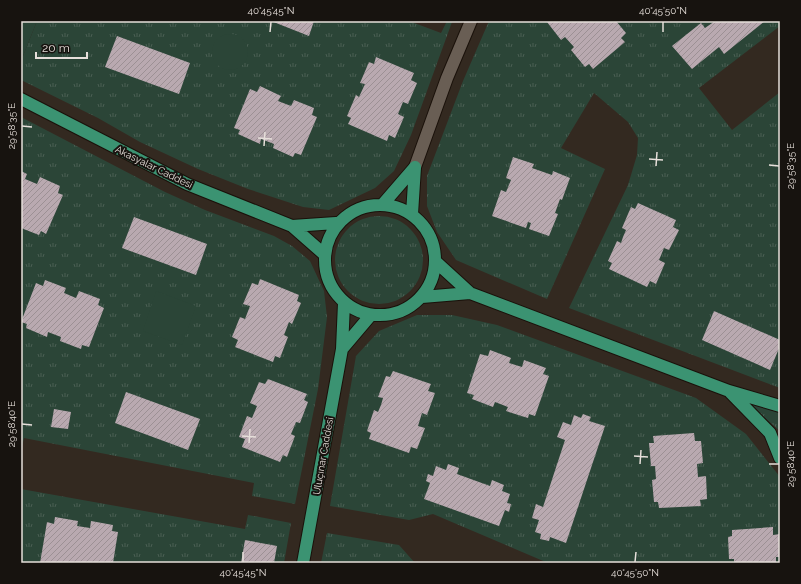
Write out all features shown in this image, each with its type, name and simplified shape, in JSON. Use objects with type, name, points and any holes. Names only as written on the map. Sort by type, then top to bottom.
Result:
[{"type":"main road","name":"Akasyalar Caddesi","points":[[21,99],[187,184],[292,226]]},
{"type":"main road","points":[[383,204],[415,167]]},
{"type":"main road","points":[[412,214],[415,167]]},
{"type":"main road","points":[[383,204],[398,207],[412,214],[427,232],[433,244],[435,261],[431,281],[422,296],[407,309],[398,313],[370,316],[355,311],[335,294],[327,275],[325,255],[328,239],[336,223],[360,208],[383,204]]},
{"type":"main road","points":[[292,226],[336,223]]},
{"type":"main road","points":[[292,226],[325,255]]},
{"type":"main road","points":[[435,261],[470,293],[729,392],[780,406]]},
{"type":"main road","points":[[422,296],[470,293]]},
{"type":"main road","name":"Uluçınar Caddesi","points":[[303,563],[342,349],[344,303]]},
{"type":"main road","points":[[342,349],[370,316]]},
{"type":"main road","points":[[729,392],[770,433],[780,458]]},
{"type":"street","points":[[415,167],[447,78],[471,21]]},
{"type":"green space","points":[[21,21],[37,21],[21,61]]},
{"type":"green space","points":[[37,21],[409,21],[441,33],[447,21],[452,22],[411,135],[394,171],[375,188],[329,210],[303,207],[248,189],[198,169],[140,142],[98,118],[21,80],[21,61]]},
{"type":"green space","points":[[489,21],[780,21],[780,26],[699,88],[732,130],[780,92],[780,388],[569,308],[628,185],[637,155],[638,138],[628,122],[594,93],[561,148],[605,169],[547,299],[456,260],[437,232],[427,206],[427,176],[463,81]]},
{"type":"green space","points":[[230,34],[243,39],[248,52],[243,65],[230,70],[217,65],[212,52],[217,39]]},
{"type":"green space","points":[[21,117],[165,192],[205,210],[274,236],[292,246],[310,261],[324,291],[327,317],[318,389],[295,504],[252,496],[254,483],[24,438],[21,450]]},
{"type":"green space","points":[[379,216],[396,219],[410,229],[420,243],[423,260],[420,277],[410,291],[396,301],[379,304],[362,301],[348,291],[338,277],[335,260],[338,243],[348,229],[362,219]]},
{"type":"green space","points":[[156,291],[196,306],[182,345],[143,331]]},
{"type":"green space","points":[[417,315],[452,315],[497,325],[696,398],[746,434],[780,477],[780,563],[548,563],[433,514],[409,520],[330,506],[356,356],[379,331]]},
{"type":"green space","points":[[745,401],[780,411],[780,431]]},
{"type":"green space","points":[[21,489],[245,529],[248,515],[291,523],[284,563],[21,563]]},
{"type":"green space","points":[[327,533],[399,545],[415,563],[321,563]]},
{"type":"building","points":[[271,21],[314,21],[309,36]]},
{"type":"building","points":[[616,21],[626,33],[621,38],[625,42],[593,69],[589,64],[585,67],[571,50],[574,47],[565,37],[561,40],[547,22]]},
{"type":"building","points":[[715,21],[765,21],[724,54],[719,47],[692,69],[672,46],[701,23],[705,28]]},
{"type":"building","points":[[117,36],[190,63],[179,94],[105,67]]},
{"type":"building","points":[[376,57],[414,73],[411,80],[417,83],[408,104],[403,102],[398,114],[404,117],[395,138],[389,135],[387,141],[348,124],[351,118],[347,116],[356,95],[359,97],[365,84],[360,83],[369,62],[374,64]]},
{"type":"building","points":[[260,86],[281,96],[278,101],[291,106],[294,100],[314,108],[312,115],[317,117],[301,155],[295,153],[293,157],[273,148],[274,144],[261,139],[260,144],[238,134],[240,130],[234,128],[250,89],[257,92]]},
{"type":"building","points":[[513,157],[534,164],[532,168],[552,175],[553,171],[570,178],[562,200],[560,199],[555,213],[558,214],[549,236],[529,229],[531,223],[528,222],[526,228],[492,216],[501,190],[506,192],[511,180],[506,178]]},
{"type":"building","points":[[21,171],[27,174],[25,179],[37,184],[40,177],[60,186],[58,193],[63,195],[46,234],[41,231],[39,235],[21,228]]},
{"type":"building","points":[[638,203],[676,220],[673,227],[679,230],[669,250],[664,248],[659,260],[665,263],[656,284],[650,281],[647,287],[609,269],[612,263],[608,261],[617,241],[621,243],[626,230],[622,228],[631,207],[635,209]]},
{"type":"building","points":[[134,217],[207,244],[196,275],[122,248]]},
{"type":"building","points":[[260,279],[299,295],[297,301],[301,303],[292,324],[289,322],[284,335],[288,337],[280,358],[275,356],[273,362],[235,347],[238,340],[232,337],[240,317],[245,319],[250,306],[243,304],[252,283],[258,285]]},
{"type":"building","points":[[45,280],[66,288],[64,293],[76,298],[79,291],[100,299],[98,305],[104,308],[89,347],[82,345],[81,349],[60,341],[61,337],[48,332],[47,337],[26,328],[27,324],[21,322],[36,283],[43,286]]},
{"type":"building","points":[[714,311],[780,340],[780,346],[770,370],[702,340]]},
{"type":"building","points":[[490,350],[511,358],[509,363],[522,367],[524,360],[546,368],[543,374],[549,376],[535,416],[529,414],[528,418],[506,411],[508,407],[495,402],[493,407],[472,399],[474,395],[467,393],[480,354],[488,356]]},
{"type":"building","points":[[393,371],[431,384],[428,391],[435,393],[427,415],[422,413],[418,426],[425,428],[417,449],[411,447],[409,453],[369,439],[371,433],[367,431],[374,410],[378,412],[381,405],[383,398],[378,397],[386,376],[390,377]]},
{"type":"building","points":[[268,379],[307,394],[304,400],[308,402],[300,423],[296,422],[291,434],[295,436],[287,457],[283,455],[280,462],[242,447],[245,439],[239,437],[247,416],[252,418],[257,406],[250,403],[259,382],[265,384]]},
{"type":"building","points":[[126,392],[200,419],[188,450],[115,423]]},
{"type":"building","points":[[54,409],[71,412],[68,429],[51,427]]},
{"type":"building","points":[[583,414],[591,417],[589,421],[605,426],[566,543],[550,537],[549,541],[540,539],[541,534],[535,532],[539,520],[532,518],[536,504],[543,507],[565,440],[557,437],[563,422],[571,425],[574,415],[581,418]]},
{"type":"building","points":[[694,433],[695,441],[701,441],[703,463],[697,464],[698,477],[706,476],[707,499],[700,500],[701,506],[659,508],[658,502],[654,502],[652,480],[656,479],[655,466],[651,466],[649,443],[654,443],[653,436]]},
{"type":"building","points":[[448,464],[459,468],[457,474],[490,486],[492,480],[504,485],[502,491],[510,494],[507,503],[511,504],[509,512],[505,510],[499,526],[424,499],[430,483],[426,481],[428,474],[433,476],[436,466],[446,470]]},
{"type":"building","points":[[55,517],[78,521],[77,526],[90,528],[91,521],[113,525],[112,531],[118,532],[113,563],[40,563],[47,522],[54,524]]},
{"type":"building","points":[[773,527],[773,535],[780,534],[780,557],[776,557],[776,563],[734,563],[734,559],[729,559],[728,537],[732,536],[732,530]]},
{"type":"building","points":[[245,540],[277,546],[274,563],[241,563]]}]
